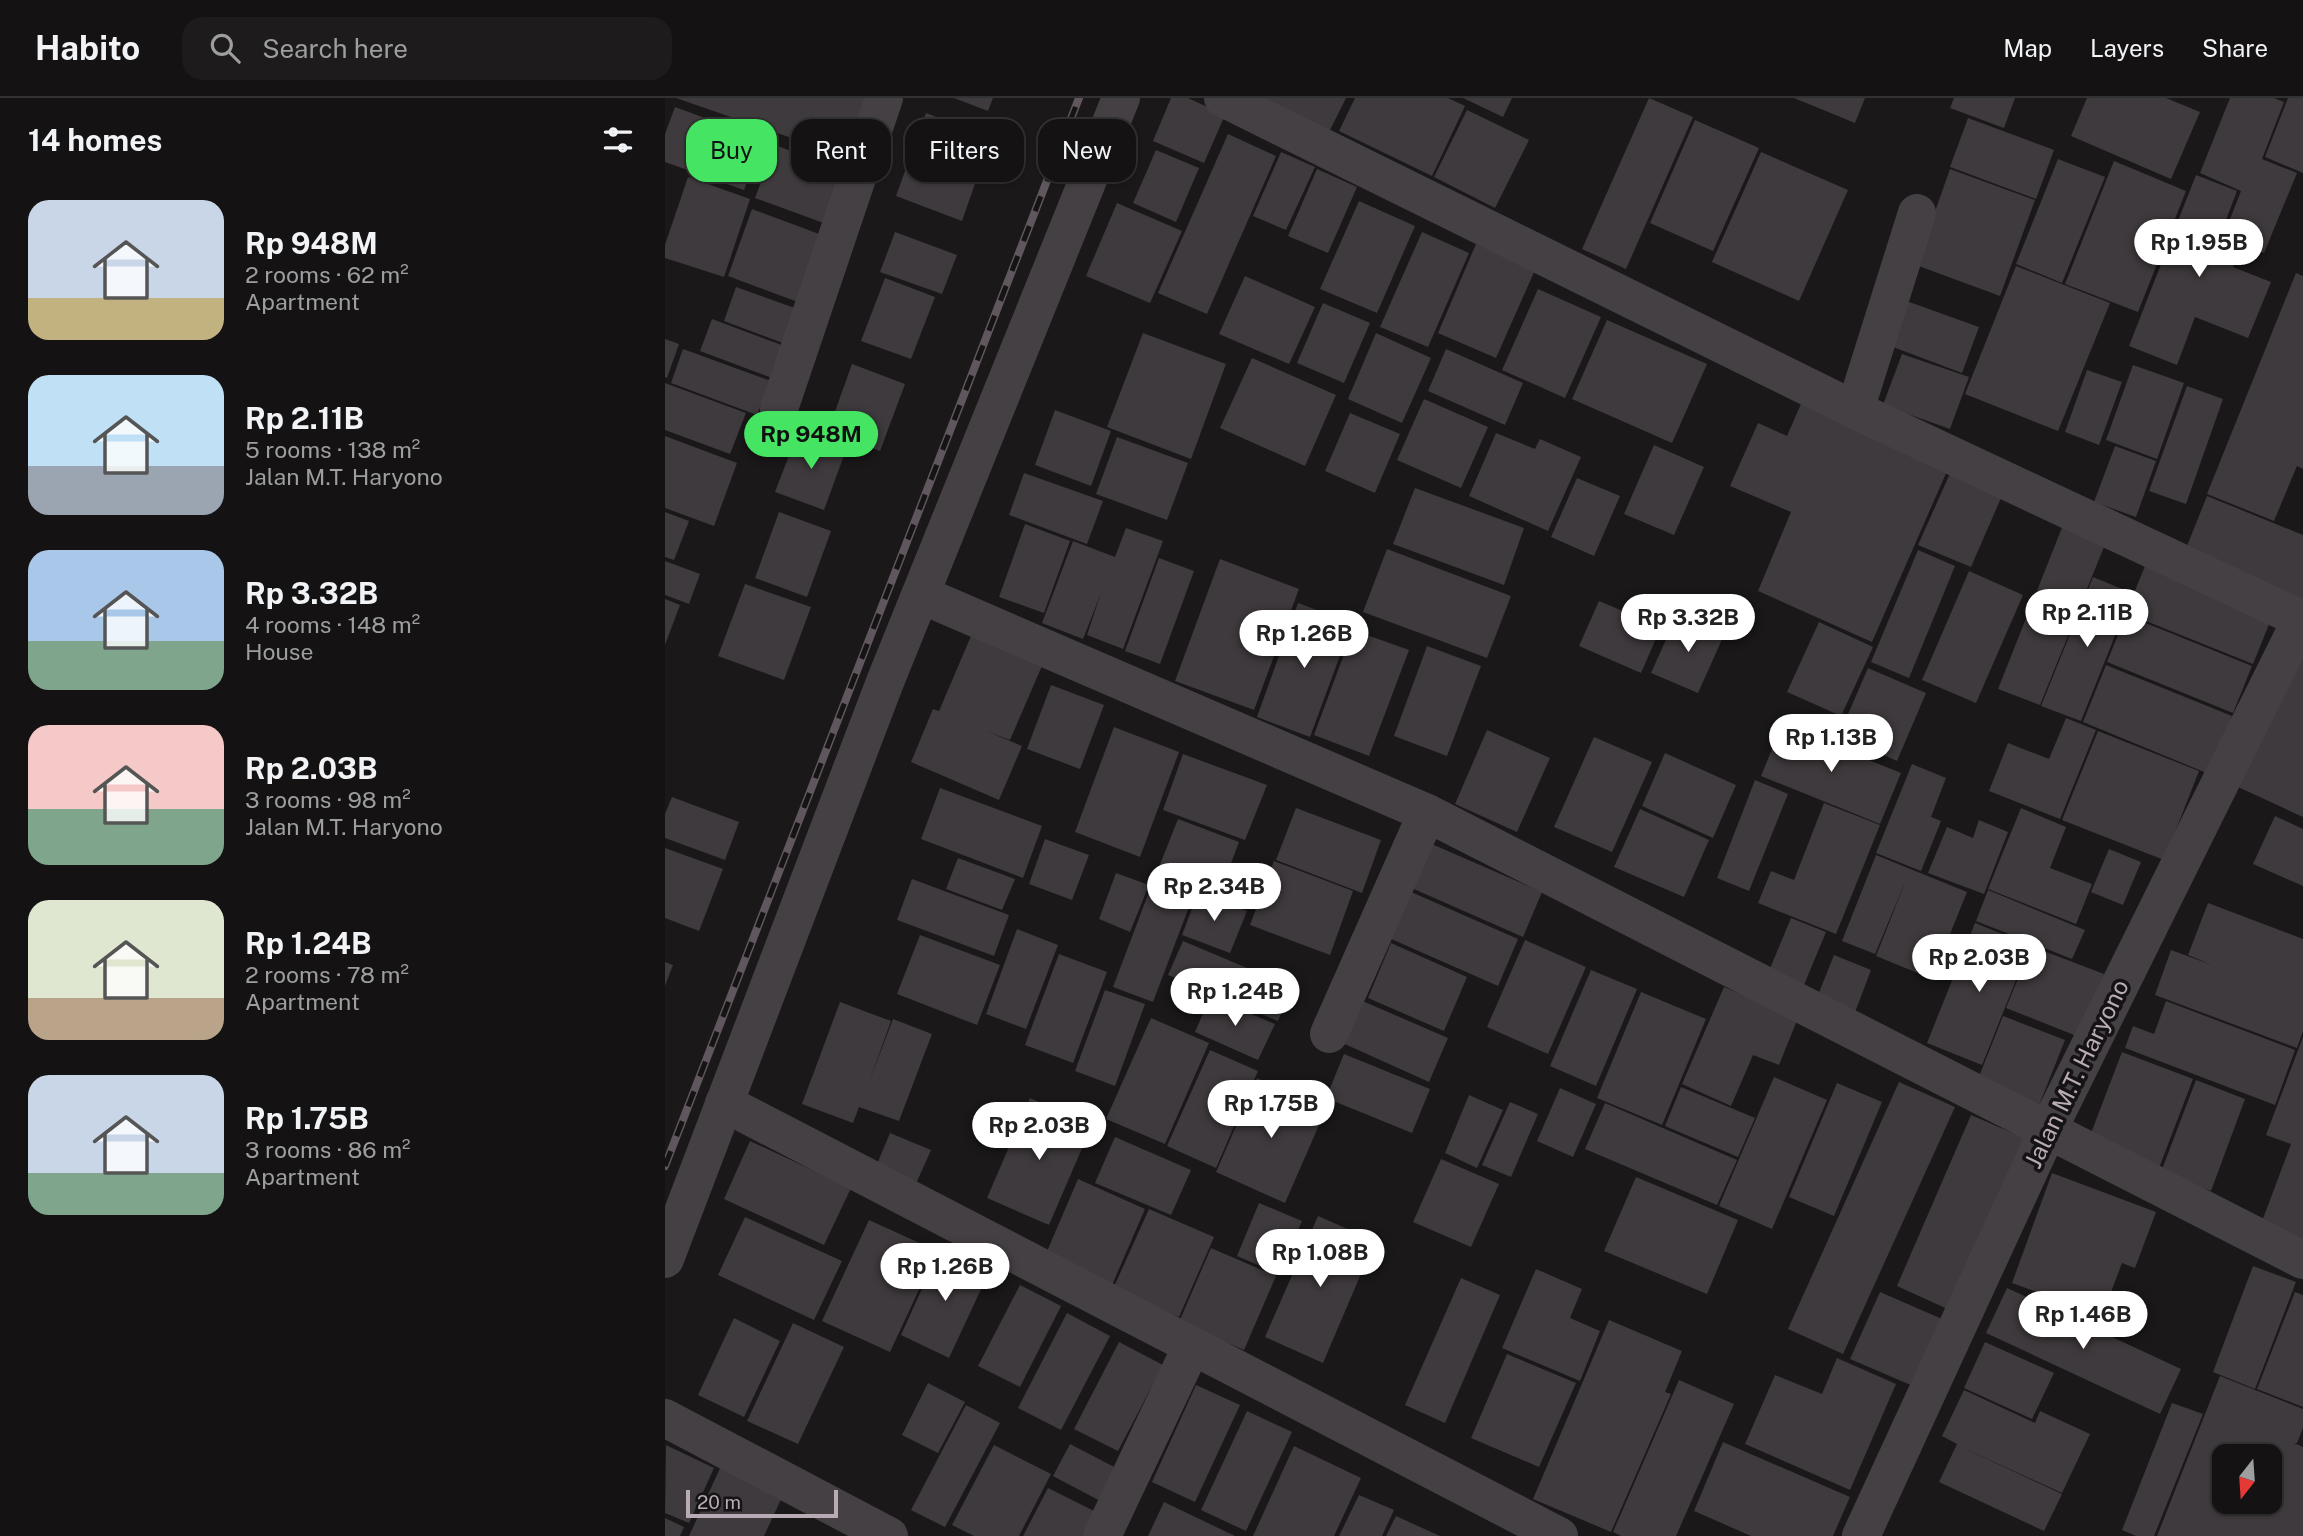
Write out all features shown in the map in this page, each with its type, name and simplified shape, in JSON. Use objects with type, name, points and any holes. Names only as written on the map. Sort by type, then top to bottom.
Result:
[{"type":"street","points":[[779,409],[884,98]]},
{"type":"street","points":[[665,1259],[885,682],[1121,98]]},
{"type":"street","points":[[1223,98],[1856,410],[2303,619]]},
{"type":"street","points":[[1856,410],[1917,213]]},
{"type":"street","points":[[922,595],[1427,813],[2047,1132],[2303,1260]]},
{"type":"street","name":"Jalan M.T. Haryono","points":[[1861,1536],[2047,1132],[2303,619]]},
{"type":"street","points":[[1329,1034],[1427,813]]},
{"type":"street","points":[[725,1103],[1191,1348],[1559,1536]]},
{"type":"street","points":[[1102,1536],[1191,1348]]},
{"type":"street","points":[[665,1418],[889,1536]]},
{"type":"building","points":[[676,98],[870,98],[863,119],[791,119],[791,138],[777,133],[777,119],[737,119]]},
{"type":"building","points":[[954,98],[993,98],[988,111]]},
{"type":"building","points":[[1171,98],[1188,98],[1225,115],[1204,163],[1153,141]]},
{"type":"building","points":[[1265,98],[1346,98],[1330,130]]},
{"type":"building","points":[[1355,98],[1448,98],[1465,106],[1432,176],[1339,131]]},
{"type":"building","points":[[1463,98],[1512,98],[1503,117]]},
{"type":"building","points":[[1649,98],[1693,117],[1626,269],[1582,249]]},
{"type":"building","points":[[1794,98],[1865,98],[1855,123]]},
{"type":"building","points":[[1954,98],[2015,98],[2004,128],[1950,108]]},
{"type":"building","points":[[2087,98],[2166,98],[2200,112],[2171,179],[2071,136]]},
{"type":"building","points":[[2230,98],[2274,98],[2284,102],[2262,159],[2297,173],[2264,253],[2223,237],[2241,191],[2200,173]]},
{"type":"building","points":[[2288,98],[2303,98],[2303,173],[2265,157]]},
{"type":"building","points":[[675,107],[708,119],[686,119],[686,169],[665,162],[665,134]]},
{"type":"building","points":[[1467,110],[1529,140],[1495,208],[1434,177]]},
{"type":"building","points":[[926,113],[942,119],[924,119]]},
{"type":"building","points":[[1968,118],[2054,150],[2036,199],[1950,167]]},
{"type":"building","points":[[1695,120],[1759,148],[1713,251],[1650,223]]},
{"type":"building","points":[[1228,134],[1276,156],[1207,314],[1158,293]]},
{"type":"building","points":[[777,146],[791,151],[791,182],[845,182],[829,225],[755,198],[761,182],[777,182]]},
{"type":"building","points":[[1156,150],[1199,168],[1176,222],[1133,203]]},
{"type":"building","points":[[1281,152],[1315,167],[1286,230],[1253,216]]},
{"type":"building","points":[[1761,152],[1848,190],[1799,301],[1712,262]]},
{"type":"building","points":[[2058,159],[2105,177],[2062,283],[2016,264]]},
{"type":"building","points":[[2114,161],[2186,191],[2138,312],[2065,284]]},
{"type":"building","points":[[1317,169],[1357,187],[1328,253],[1288,236]]},
{"type":"building","points":[[1950,169],[2035,200],[2000,296],[1916,265]]},
{"type":"building","points":[[905,171],[905,182],[976,182],[962,221],[896,196]]},
{"type":"building","points":[[2196,175],[2237,191],[2219,238],[2241,246],[2233,267],[2271,282],[2248,338],[2195,317],[2177,365],[2129,346]]},
{"type":"building","points":[[686,182],[702,182],[750,199],[724,277],[665,258],[665,245]]},
{"type":"building","points":[[721,182],[747,182],[744,190]]},
{"type":"building","points":[[1359,201],[1415,226],[1377,313],[1320,289]]},
{"type":"building","points":[[1117,203],[1182,231],[1150,303],[1086,276]]},
{"type":"building","points":[[752,209],[830,238],[806,305],[728,276]]},
{"type":"building","points":[[895,232],[957,255],[942,294],[880,272]]},
{"type":"building","points":[[1422,232],[1469,253],[1428,347],[1380,327]]},
{"type":"building","points":[[1476,244],[1535,270],[1496,358],[1438,333]]},
{"type":"building","points":[[2016,266],[2110,303],[2058,431],[1965,394]]},
{"type":"building","points":[[2296,273],[2303,276],[2303,469],[2297,466],[2274,521],[2207,494]]},
{"type":"building","points":[[1245,276],[1315,307],[1289,364],[1219,334]]},
{"type":"building","points":[[885,278],[935,297],[911,359],[861,341]]},
{"type":"building","points":[[736,287],[803,311],[791,346],[724,321]]},
{"type":"building","points":[[1538,289],[1601,317],[1565,398],[1502,370]]},
{"type":"building","points":[[1901,299],[1979,327],[1962,373],[1885,344]]},
{"type":"building","points":[[1323,303],[1370,323],[1344,383],[1297,363]]},
{"type":"building","points":[[712,319],[787,347],[775,379],[700,351]]},
{"type":"building","points":[[1607,320],[1707,364],[1672,443],[1572,399]]},
{"type":"building","points":[[1143,333],[1226,364],[1191,459],[1107,427]]},
{"type":"building","points":[[1376,333],[1431,358],[1402,423],[1348,399]]},
{"type":"building","points":[[665,339],[679,344],[667,378],[665,377]]},
{"type":"building","points":[[683,349],[771,381],[757,415],[671,383]]},
{"type":"building","points":[[1446,349],[1523,383],[1505,425],[1428,391]]},
{"type":"building","points":[[1902,354],[1969,377],[1950,429],[1883,405]]},
{"type":"building","points":[[1252,358],[1336,395],[1305,466],[1220,428]]},
{"type":"building","points":[[852,364],[905,384],[880,451],[828,431]]},
{"type":"building","points":[[2133,365],[2184,383],[2157,459],[2106,440]]},
{"type":"building","points":[[2087,370],[2122,382],[2099,445],[2065,432]]},
{"type":"building","points":[[665,383],[746,413],[730,454],[665,430]]},
{"type":"building","points":[[2187,386],[2223,399],[2186,504],[2149,491]]},
{"type":"building","points":[[1804,397],[1951,462],[1872,642],[1758,591],[1791,512],[1730,486],[1758,423],[1787,436]]},
{"type":"building","points":[[1424,399],[1488,427],[1461,488],[1397,460]]},
{"type":"building","points":[[1055,410],[1111,431],[1091,486],[1035,465]]},
{"type":"building","points":[[1350,413],[1400,434],[1375,493],[1325,471]]},
{"type":"building","points":[[798,432],[846,450],[824,510],[775,492]]},
{"type":"building","points":[[1496,433],[1535,449],[1540,439],[1581,457],[1548,531],[1469,496]]},
{"type":"building","points":[[665,436],[737,463],[714,526],[665,508]]},
{"type":"building","points":[[1117,437],[1188,463],[1167,520],[1096,494]]},
{"type":"building","points":[[1654,445],[1704,467],[1674,535],[1624,514]]},
{"type":"building","points":[[2115,446],[2156,461],[2136,517],[2094,502]]},
{"type":"building","points":[[1952,469],[2004,491],[1971,567],[1918,545]]},
{"type":"building","points":[[1024,473],[1103,501],[1087,544],[1009,515]]},
{"type":"building","points":[[1577,478],[1620,496],[1594,556],[1551,537]]},
{"type":"building","points":[[1415,488],[1524,528],[1504,585],[1393,544]]},
{"type":"building","points":[[2207,496],[2303,535],[2303,604],[2183,556]]},
{"type":"building","points":[[665,512],[689,521],[674,560],[665,557]]},
{"type":"building","points":[[779,512],[831,531],[807,597],[755,578]]},
{"type":"building","points":[[2065,520],[2108,537],[2040,705],[1998,689]]},
{"type":"building","points":[[1025,524],[1070,541],[1044,613],[999,597]]},
{"type":"building","points":[[1126,528],[1163,541],[1123,649],[1087,635],[1101,593],[1083,639],[1042,623],[1073,541],[1115,557]]},
{"type":"building","points":[[1387,549],[1511,596],[1487,658],[1363,612]]},
{"type":"building","points":[[1918,550],[1955,566],[1909,678],[1871,662]]},
{"type":"building","points":[[1159,558],[1194,571],[1160,664],[1125,651]]},
{"type":"building","points":[[1220,559],[1299,589],[1254,710],[1175,681]]},
{"type":"building","points":[[665,561],[700,574],[689,604],[665,595]]},
{"type":"building","points":[[2147,561],[2274,612],[2253,664],[2126,613]]},
{"type":"building","points":[[1969,571],[2023,595],[1976,703],[1922,680]]},
{"type":"building","points":[[2093,577],[2132,593],[2081,721],[2041,706]]},
{"type":"building","points":[[745,584],[811,607],[784,680],[718,656]]},
{"type":"building","points":[[665,599],[680,605],[665,645]]},
{"type":"building","points":[[1599,601],[1661,627],[1641,673],[1579,646]]},
{"type":"building","points":[[1298,603],[1352,623],[1310,737],[1257,717]]},
{"type":"building","points":[[1677,615],[1724,635],[1698,693],[1651,673]]},
{"type":"building","points":[[2126,615],[2252,666],[2233,713],[2107,662]]},
{"type":"building","points":[[1819,622],[1873,647],[1841,716],[1787,692]]},
{"type":"building","points":[[974,629],[1045,659],[1010,740],[986,731],[1022,746],[999,800],[911,762],[933,709],[939,711]]},
{"type":"building","points":[[1353,630],[1409,650],[1369,756],[1314,735]]},
{"type":"building","points":[[2303,645],[2303,817],[2238,787]]},
{"type":"building","points":[[1427,646],[1481,666],[1447,756],[1394,736]]},
{"type":"building","points":[[2106,665],[2232,716],[2209,774],[2083,722]]},
{"type":"building","points":[[1868,668],[1926,693],[1897,761],[1839,735]]},
{"type":"building","points":[[1051,685],[1104,705],[1080,769],[1027,749]]},
{"type":"building","points":[[2066,718],[2096,730],[2060,819],[1989,791],[2008,743],[2049,759]]},
{"type":"building","points":[[1782,725],[1901,773],[1880,824],[1761,776]]},
{"type":"building","points":[[1114,727],[1179,752],[1140,857],[1075,832]]},
{"type":"building","points":[[1487,730],[1550,758],[1517,832],[1455,804]]},
{"type":"building","points":[[2098,731],[2199,771],[2164,860],[2062,820]]},
{"type":"building","points":[[1594,737],[1652,762],[1612,852],[1554,827]]},
{"type":"building","points":[[1665,753],[1736,785],[1713,838],[1642,806]]},
{"type":"building","points":[[1183,754],[1267,785],[1245,840],[1163,810]]},
{"type":"building","points":[[1912,764],[1946,778],[1931,817],[1941,821],[1921,871],[1876,853]]},
{"type":"building","points":[[1755,780],[1788,794],[1749,891],[1717,878]]},
{"type":"building","points":[[940,788],[1042,826],[1023,878],[921,839]]},
{"type":"building","points":[[672,797],[739,822],[725,860],[665,838],[665,814]]},
{"type":"building","points":[[1824,803],[1880,825],[1836,934],[1758,903],[1771,871],[1794,880]]},
{"type":"building","points":[[1296,808],[1381,840],[1362,893],[1276,860]]},
{"type":"building","points":[[2021,808],[2066,827],[2050,868],[2092,884],[2076,924],[1988,889]]},
{"type":"building","points":[[1640,809],[1709,840],[1684,897],[1614,867]]},
{"type":"building","points":[[2275,816],[2303,829],[2303,886],[2253,864]]},
{"type":"building","points":[[1178,819],[1239,842],[1219,895],[1157,872]]},
{"type":"building","points":[[1979,820],[2008,832],[1984,894],[1928,873],[1947,827],[1973,838]]},
{"type":"building","points":[[1045,839],[1089,855],[1072,900],[1029,884]]},
{"type":"building","points":[[1427,842],[1542,892],[1523,937],[1407,886]]},
{"type":"building","points":[[665,848],[723,869],[699,931],[665,918]]},
{"type":"building","points":[[2109,849],[2141,862],[2123,905],[2091,892]]},
{"type":"building","points":[[1876,855],[1967,892],[1932,979],[1876,956],[1906,880],[1875,954],[1842,941]]},
{"type":"building","points":[[958,858],[1015,879],[1002,910],[946,889]]},
{"type":"building","points":[[1274,861],[1353,891],[1330,955],[1250,925]]},
{"type":"building","points":[[1116,873],[1149,885],[1130,932],[1099,919]]},
{"type":"building","points":[[1155,876],[1195,891],[1153,1002],[1113,987]]},
{"type":"building","points":[[912,879],[1009,915],[994,956],[897,920]]},
{"type":"building","points":[[1988,890],[2085,930],[2072,959],[1976,921]]},
{"type":"building","points":[[1409,891],[1518,939],[1498,986],[1389,938]]},
{"type":"building","points":[[1198,893],[1247,911],[1230,953],[1182,935]]},
{"type":"building","points":[[2208,903],[2303,939],[2303,1031],[2297,1048],[2155,995],[2171,950],[2212,965],[2188,955]]},
{"type":"building","points":[[1791,918],[1826,932],[1804,985],[1769,971]]},
{"type":"building","points":[[1975,923],[2030,945],[1982,1065],[1927,1043]]},
{"type":"building","points":[[1017,929],[1058,945],[1026,1029],[986,1014]]},
{"type":"building","points":[[920,935],[1000,965],[977,1025],[897,994]]},
{"type":"building","points":[[1525,940],[1586,967],[1548,1054],[1487,1027]]},
{"type":"building","points":[[1183,941],[1292,987],[1278,1021],[1168,975]]},
{"type":"building","points":[[1391,943],[1467,977],[1444,1031],[1368,998]]},
{"type":"building","points":[[2031,946],[2104,974],[2079,1037],[2006,1008]]},
{"type":"building","points":[[1059,954],[1107,972],[1073,1063],[1025,1045]]},
{"type":"building","points":[[1834,955],[1871,970],[1854,1015],[1816,1000]]},
{"type":"building","points":[[665,962],[673,965],[665,986]]},
{"type":"building","points":[[1591,970],[1637,989],[1596,1086],[1550,1066]]},
{"type":"building","points":[[1724,987],[1798,1018],[1779,1065],[1753,1055],[1731,1106],[1682,1084]]},
{"type":"building","points":[[1105,990],[1145,1004],[1115,1086],[1075,1071]]},
{"type":"building","points":[[1641,992],[1706,1019],[1662,1125],[1597,1098]]},
{"type":"building","points":[[1210,997],[1275,1024],[1258,1060],[1195,1032]]},
{"type":"building","points":[[1358,999],[1448,1038],[1429,1082],[1338,1041]]},
{"type":"building","points":[[2166,1001],[2295,1050],[2275,1105],[2125,1048],[2133,1026],[2154,1034]]},
{"type":"building","points":[[840,1002],[891,1021],[869,1082],[893,1019],[932,1034],[899,1121],[859,1107],[853,1123],[802,1104]]},
{"type":"building","points":[[2003,1016],[2065,1040],[2036,1113],[1974,1089]]},
{"type":"building","points":[[1151,1018],[1209,1043],[1165,1144],[1106,1119]]},
{"type":"building","points":[[2303,1037],[2303,1249],[2258,1232],[2291,1144],[2266,1135]]},
{"type":"building","points":[[1210,1050],[1258,1071],[1216,1168],[1167,1146]]},
{"type":"building","points":[[2122,1052],[2193,1079],[2159,1168],[2088,1141]]},
{"type":"building","points":[[1344,1054],[1430,1089],[1412,1133],[1326,1098]]},
{"type":"building","points":[[1774,1077],[1827,1100],[1772,1229],[1719,1206]]},
{"type":"building","points":[[1257,1078],[1326,1109],[1285,1203],[1216,1172]]},
{"type":"building","points":[[2196,1080],[2245,1099],[2211,1191],[2161,1172]]},
{"type":"building","points":[[1899,1082],[1955,1107],[1843,1354],[1788,1329]]},
{"type":"building","points":[[1837,1083],[1882,1102],[1834,1216],[1789,1197]]},
{"type":"building","points":[[1681,1087],[1755,1118],[1738,1157],[1665,1126]]},
{"type":"building","points":[[1560,1088],[1596,1104],[1573,1157],[1537,1141]]},
{"type":"building","points":[[1469,1095],[1503,1110],[1477,1168],[1445,1153]]},
{"type":"building","points":[[1030,1098],[1092,1125],[1049,1225],[987,1198]]},
{"type":"building","points":[[1510,1102],[1538,1114],[1511,1177],[1482,1165]]},
{"type":"building","points":[[1605,1103],[1737,1160],[1717,1205],[1585,1149]]},
{"type":"building","points":[[1971,1115],[2029,1140],[1954,1312],[1897,1286]]},
{"type":"building","points":[[890,1133],[931,1150],[915,1186],[875,1169]]},
{"type":"building","points":[[1115,1137],[1191,1170],[1171,1215],[1095,1183]]},
{"type":"building","points":[[750,1141],[851,1188],[824,1245],[724,1199]]},
{"type":"building","points":[[1441,1159],[1499,1184],[1471,1247],[1413,1222]]},
{"type":"building","points":[[2052,1173],[2156,1212],[2135,1268],[2122,1263],[2102,1316],[2012,1283]]},
{"type":"building","points":[[1636,1177],[1738,1220],[1707,1294],[1604,1251]]},
{"type":"building","points":[[1078,1179],[1145,1209],[1112,1285],[1045,1256]]},
{"type":"building","points":[[1259,1203],[1302,1221],[1279,1274],[1237,1256]]},
{"type":"building","points":[[1149,1209],[1214,1237],[1179,1317],[1113,1289]]},
{"type":"building","points":[[1318,1216],[1375,1241],[1323,1363],[1265,1337]]},
{"type":"building","points":[[745,1217],[842,1261],[814,1320],[718,1275]]},
{"type":"building","points":[[869,1220],[937,1251],[890,1352],[822,1321]]},
{"type":"building","points":[[1211,1248],[1276,1276],[1244,1350],[1179,1322]]},
{"type":"building","points":[[940,1249],[989,1272],[949,1358],[901,1335]]},
{"type":"building","points":[[2253,1266],[2296,1282],[2255,1389],[2213,1372]]},
{"type":"building","points":[[1536,1269],[1582,1289],[1570,1318],[1600,1331],[1580,1381],[1502,1348]]},
{"type":"building","points":[[1461,1278],[1500,1295],[1445,1423],[1405,1405]]},
{"type":"building","points":[[1020,1285],[1061,1306],[1020,1387],[978,1366]]},
{"type":"building","points":[[2007,1288],[2181,1369],[2160,1414],[1986,1333]]},
{"type":"building","points":[[1880,1292],[1949,1322],[1920,1389],[1850,1359]]},
{"type":"building","points":[[2295,1292],[2303,1295],[2303,1407],[2257,1389]]},
{"type":"building","points":[[1067,1313],[1110,1336],[1061,1430],[1018,1408]]},
{"type":"building","points":[[734,1318],[780,1341],[744,1417],[698,1395]]},
{"type":"building","points":[[1609,1320],[1682,1351],[1665,1392],[1671,1394],[1611,1532],[1533,1499]]},
{"type":"building","points":[[793,1323],[844,1347],[798,1444],[747,1421]]},
{"type":"building","points":[[1119,1342],[1163,1365],[1118,1451],[1074,1429]]},
{"type":"building","points":[[1985,1342],[2054,1373],[2032,1419],[1964,1388]]},
{"type":"building","points":[[1507,1354],[1576,1383],[1539,1467],[1471,1438]]},
{"type":"building","points":[[1837,1358],[1896,1384],[1850,1490],[1745,1444],[1775,1375],[1822,1394]]},
{"type":"building","points":[[2220,1376],[2303,1409],[2303,1428],[2297,1443],[2294,1443],[2303,1447],[2303,1536],[2157,1536]]},
{"type":"building","points":[[1679,1380],[1734,1404],[1676,1536],[1621,1536],[1613,1532]]},
{"type":"building","points":[[928,1383],[965,1402],[938,1453],[902,1435]]},
{"type":"building","points":[[1196,1385],[1240,1405],[1195,1502],[1152,1482]]},
{"type":"building","points":[[1964,1390],[2035,1423],[2040,1411],[2090,1434],[2062,1493],[1959,1446],[2062,1494],[2044,1531],[1939,1482],[1957,1444],[1942,1436]]},
{"type":"building","points":[[2172,1403],[2203,1414],[2154,1536],[2136,1536],[2122,1530]]},
{"type":"building","points":[[966,1405],[1000,1423],[945,1527],[911,1510]]},
{"type":"building","points":[[1247,1411],[1292,1432],[1246,1531],[1201,1510]]},
{"type":"building","points":[[1723,1442],[1850,1497],[1833,1536],[1751,1536],[1694,1511]]},
{"type":"building","points":[[1070,1444],[1122,1471],[1104,1503],[1053,1476]]},
{"type":"building","points":[[666,1445],[714,1468],[689,1523],[665,1513]]},
{"type":"building","points":[[994,1445],[1051,1474],[1019,1536],[974,1536],[952,1525]]},
{"type":"building","points":[[1294,1446],[1361,1478],[1334,1536],[1253,1536]]},
{"type":"building","points":[[721,1466],[783,1495],[764,1536],[689,1536]]},
{"type":"building","points":[[1048,1488],[1096,1512],[1083,1536],[1023,1536]]},
{"type":"building","points":[[1359,1495],[1394,1510],[1382,1536],[1339,1536]]},
{"type":"building","points":[[1164,1502],[1235,1536],[1148,1536]]},
{"type":"building","points":[[1396,1516],[1440,1536],[1386,1536]]},
{"type":"building","points":[[665,1518],[684,1527],[680,1536],[665,1536]]},
{"type":"railway","points":[[665,1166],[1079,98]]}]
